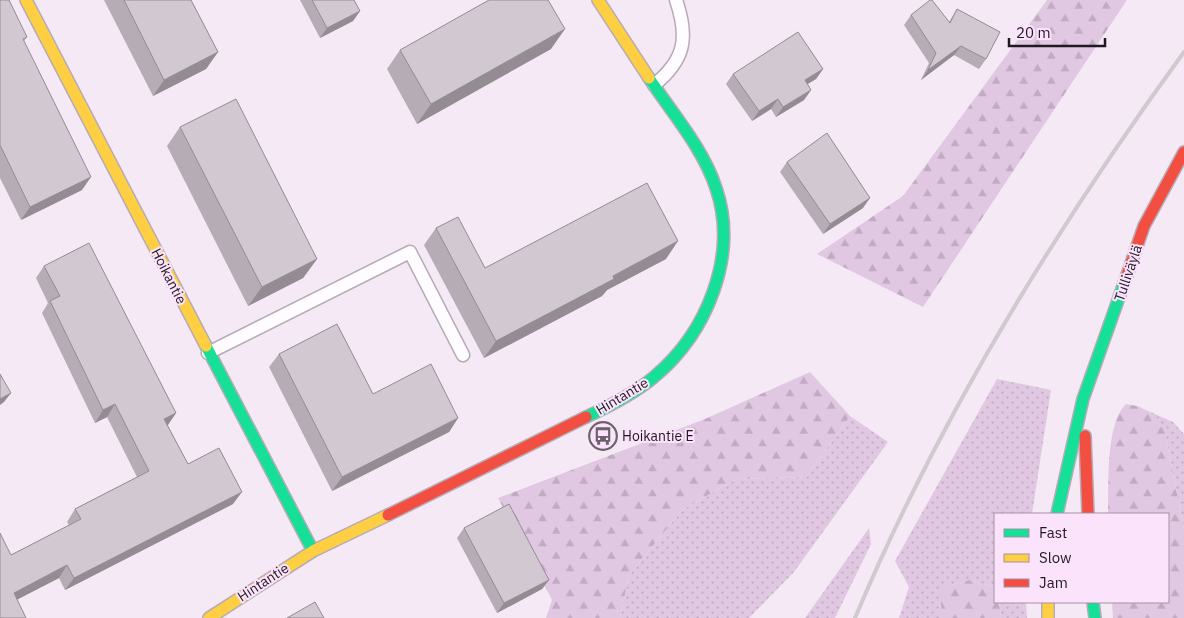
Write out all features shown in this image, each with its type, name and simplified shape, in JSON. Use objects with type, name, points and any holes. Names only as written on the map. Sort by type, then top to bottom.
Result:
[{"type":"street","name":"Hoikantie","points":[[26,0],[208,353],[313,551]]},
{"type":"street","name":"Hintantie","points":[[209,618],[269,577],[313,551],[605,408],[639,389],[662,370],[683,348],[699,324],[714,293],[722,257],[723,222],[716,190],[696,148],[598,0]]},
{"type":"street","name":"Tulliväylä","points":[[1057,513],[1083,399],[1144,226],[1184,152]]},
{"type":"street","name":"Tulliväylä","points":[[1083,399],[1088,513]]},
{"type":"street","points":[[1048,603],[1048,618]]},
{"type":"street","points":[[1093,603],[1095,618]]},
{"type":"lane","points":[[654,85],[669,73],[683,48],[683,21],[676,0]]},
{"type":"lane","points":[[208,353],[410,252],[463,355]]},
{"type":"green space","points":[[1047,0],[1127,0],[923,307],[817,254],[903,196]]},
{"type":"green space","points":[[810,372],[850,416],[806,477],[736,479],[682,510],[629,575],[620,618],[546,618],[552,600],[498,498],[705,419]]},
{"type":"green space","points":[[997,379],[1051,390],[1032,513],[994,513],[994,587],[969,580],[941,588],[942,618],[899,618],[909,587],[895,561]]},
{"type":"green space","points":[[1126,404],[1137,406],[1156,416],[1165,433],[1184,529],[1184,618],[1113,618],[1112,603],[1169,603],[1169,513],[1108,513],[1111,440],[1119,413]]},
{"type":"green space","points":[[1137,406],[1173,422],[1184,434],[1184,529],[1165,433]]},
{"type":"green space","points":[[850,416],[888,442],[794,572],[749,618],[620,618],[629,575],[682,510],[736,479],[806,477]]},
{"type":"green space","points":[[869,528],[871,544],[835,618],[805,618]]},
{"type":"green space","points":[[969,580],[994,587],[994,603],[999,603],[1001,618],[942,618],[940,588]]},
{"type":"green space","points":[[999,603],[1026,603],[1027,618],[1001,618]]},
{"type":"building","points":[[0,0],[9,0],[27,37],[23,39],[91,177],[30,207],[0,145]]},
{"type":"building","points":[[124,0],[191,0],[218,52],[164,80]]},
{"type":"building","points":[[312,0],[354,0],[360,11],[327,28]]},
{"type":"building","points":[[489,0],[548,0],[565,29],[431,104],[400,50]]},
{"type":"building","points":[[932,0],[950,23],[957,9],[1000,32],[986,59],[961,46],[928,70],[936,53],[911,15]]},
{"type":"building","points":[[798,32],[823,69],[805,80],[811,90],[783,107],[778,99],[759,111],[733,74]]},
{"type":"building","points":[[236,99],[317,259],[262,287],[180,127]]},
{"type":"building","points":[[827,133],[870,198],[830,224],[787,162]]},
{"type":"building","points":[[647,183],[678,241],[613,276],[614,279],[496,341],[436,228],[458,217],[485,268]]},
{"type":"building","points":[[89,243],[176,413],[164,419],[188,464],[219,448],[242,492],[74,578],[67,565],[14,593],[26,618],[0,618],[0,533],[11,555],[81,519],[75,509],[149,471],[115,404],[103,410],[50,301],[60,296],[44,266]]},
{"type":"building","points":[[337,324],[373,394],[431,364],[458,418],[342,477],[279,354]]},
{"type":"building","points":[[0,374],[11,393],[0,399]]},
{"type":"building","points":[[509,504],[549,580],[504,603],[464,528]]},
{"type":"building","points":[[315,602],[324,618],[287,618]]},
{"type":"railway","points":[[855,618],[888,543],[924,469],[962,397],[1003,326],[1090,187],[1184,52]]},
{"type":"traffic: fast","points":[[586,417],[638,389],[673,359],[703,316],[714,291],[720,266],[723,240],[722,214],[716,188],[695,145],[649,78]]},
{"type":"traffic: fast","points":[[1057,513],[1083,399],[1127,275]]},
{"type":"traffic: fast","points":[[206,346],[313,551]]},
{"type":"traffic: fast","points":[[1093,603],[1095,618]]},
{"type":"traffic: slow","points":[[26,0],[206,346]]},
{"type":"traffic: slow","points":[[598,0],[649,78]]},
{"type":"traffic: slow","points":[[209,618],[313,551],[388,515]]},
{"type":"traffic: slow","points":[[1048,603],[1048,618]]},
{"type":"traffic: jam","points":[[1127,275],[1144,226],[1184,152]]},
{"type":"traffic: jam","points":[[388,515],[586,417]]},
{"type":"traffic: jam","points":[[1085,436],[1088,513]]},
{"type":"place","name":"Hoikantie E","points":[[603,436]]}]
